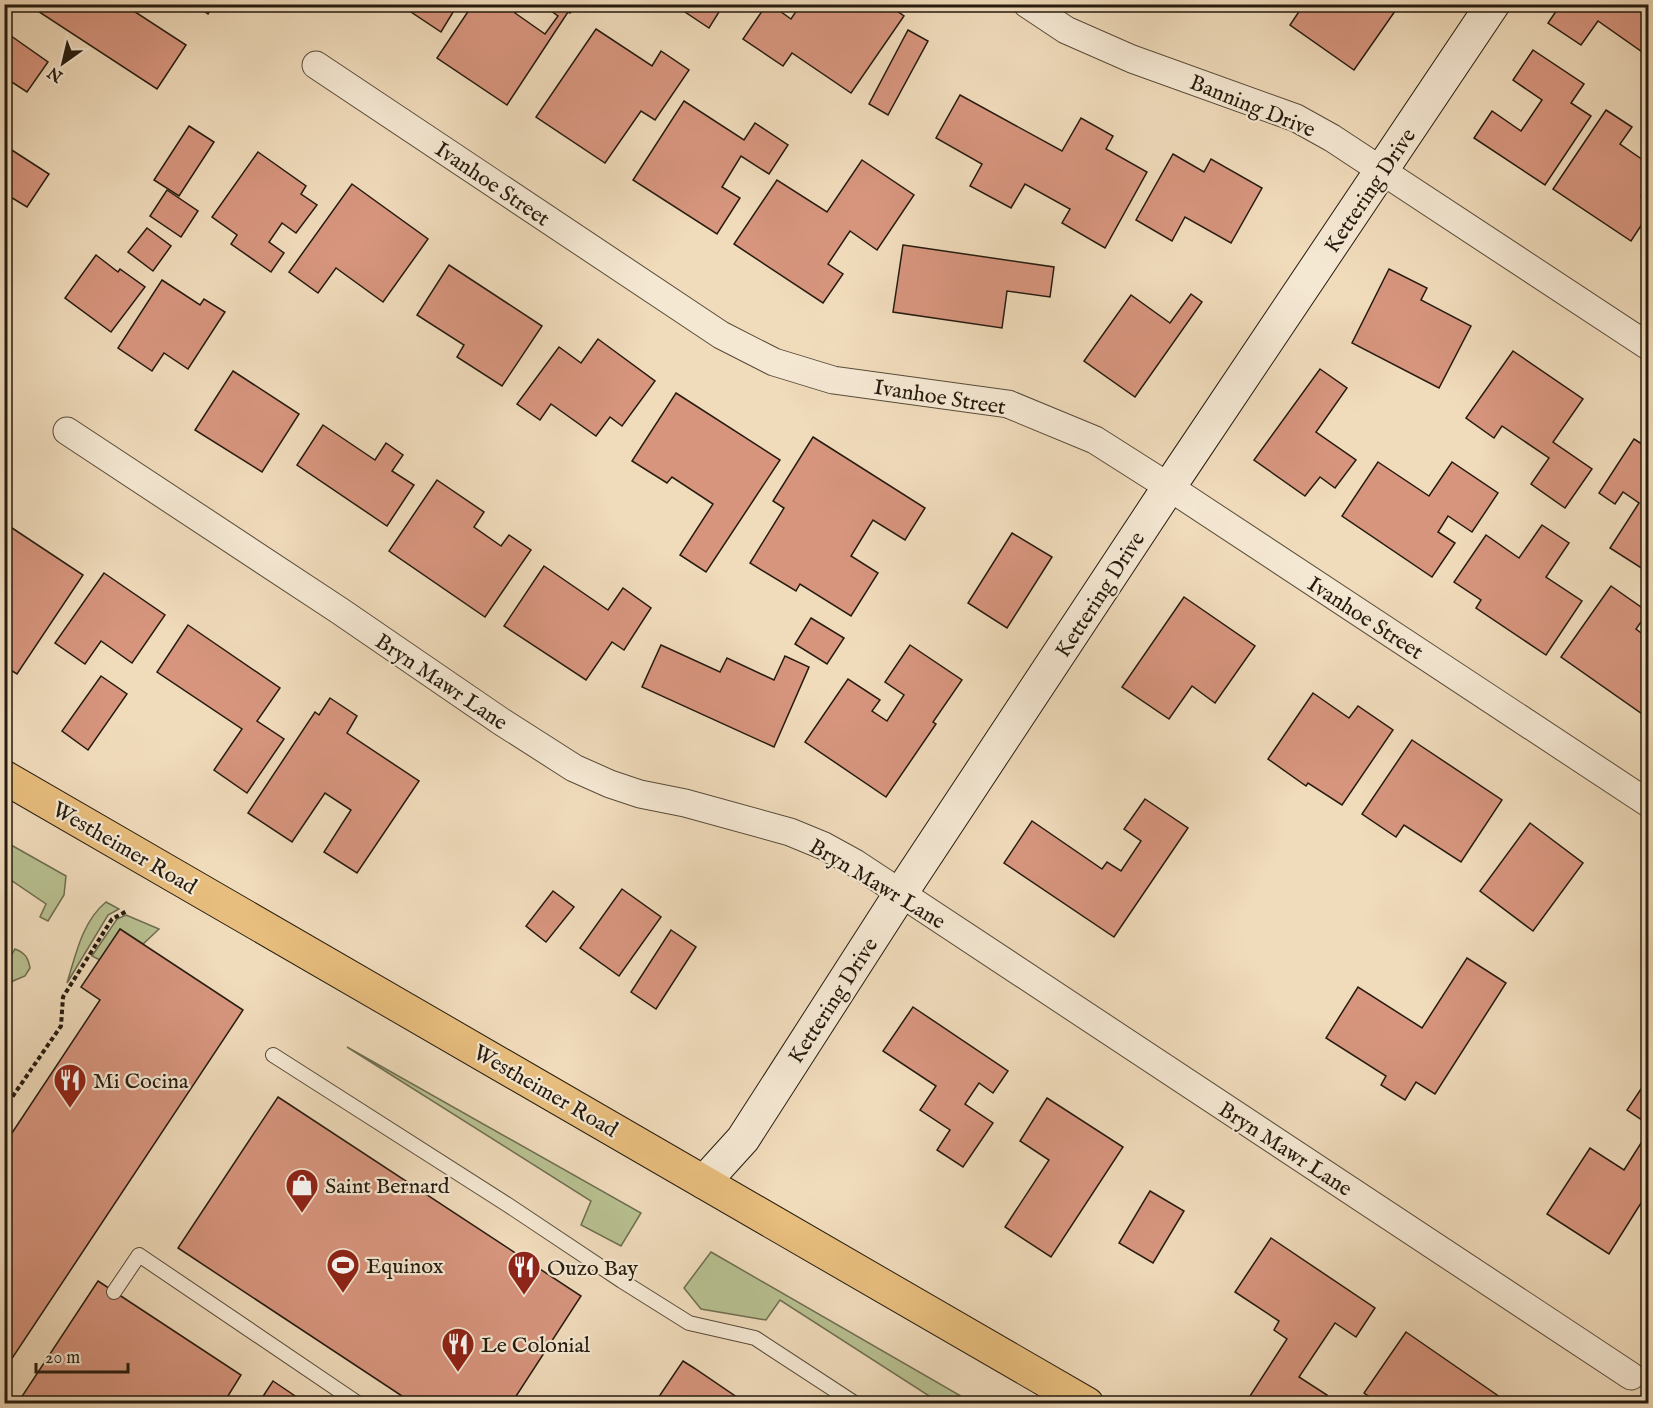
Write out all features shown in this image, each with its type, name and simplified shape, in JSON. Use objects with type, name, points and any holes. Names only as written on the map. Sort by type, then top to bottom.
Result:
[{"type":"main road","name":"Westheimer Road","points":[[4,777],[1087,1404]]},
{"type":"street","name":"Banning Drive","points":[[1027,4],[1066,30],[1121,54],[1296,118],[1332,138],[1648,346]]},
{"type":"street","name":"Kettering Drive","points":[[704,1182],[743,1139],[901,893],[1169,487],[1493,4]]},
{"type":"street","name":"Ivanhoe Street","points":[[316,65],[721,335],[774,363],[833,380],[1008,404],[1095,440],[1648,803]]},
{"type":"street","name":"Bryn Mawr Lane","points":[[67,431],[574,768],[640,794],[684,803],[790,832],[824,846],[855,863],[1631,1376]]},
{"type":"lane","points":[[273,1055],[689,1323],[755,1338],[856,1404]]},
{"type":"lane","points":[[114,1292],[139,1255],[359,1404]]},
{"type":"path","points":[[4,1109],[60,1026],[63,997],[112,919],[127,911]]},
{"type":"path","points":[[4,1371],[8,1373],[4,1376]]},
{"type":"green space","points":[[4,841],[66,876],[64,895],[48,921],[40,917],[46,904],[5,876]]},
{"type":"green space","points":[[106,902],[119,909],[108,915],[67,983],[85,929]]},
{"type":"green space","points":[[126,915],[159,929],[143,944],[120,929],[100,960],[92,956],[117,919]]},
{"type":"green space","points":[[15,949],[26,956],[30,968],[25,976],[13,981],[5,988],[5,965]]},
{"type":"green space","points":[[347,1047],[641,1213],[621,1246],[581,1225],[591,1201]]},
{"type":"green space","points":[[711,1252],[973,1403],[940,1403],[780,1300],[766,1320],[701,1309],[684,1288]]},
{"type":"building","points":[[27,4],[123,4],[186,45],[157,89]]},
{"type":"building","points":[[194,4],[214,4],[208,14]]},
{"type":"building","points":[[399,4],[458,4],[441,32]]},
{"type":"building","points":[[473,4],[505,4],[545,34],[558,16],[544,6],[545,4],[576,4],[570,13],[568,12],[507,105],[437,58]]},
{"type":"building","points":[[673,4],[724,4],[709,28]]},
{"type":"building","points":[[767,4],[791,19],[801,4],[887,4],[904,16],[851,93],[792,53],[783,66],[743,39]]},
{"type":"building","points":[[1304,4],[1354,4],[1359,8],[1361,4],[1400,4],[1354,70],[1290,25]]},
{"type":"building","points":[[1561,4],[1648,4],[1648,56],[1598,21],[1581,45],[1548,23]]},
{"type":"building","points":[[596,29],[652,66],[661,51],[689,70],[655,120],[641,111],[605,163],[536,117]]},
{"type":"building","points":[[908,30],[928,41],[888,115],[869,104]]},
{"type":"building","points":[[4,31],[48,62],[27,92],[4,77]]},
{"type":"building","points":[[1533,50],[1584,84],[1571,103],[1591,116],[1545,185],[1474,138],[1492,111],[1521,131],[1542,100],[1513,80]]},
{"type":"building","points":[[960,95],[1062,151],[1081,118],[1113,136],[1106,149],[1147,172],[1105,248],[1062,223],[1070,209],[1025,184],[1011,208],[970,186],[982,164],[936,138]]},
{"type":"building","points":[[684,101],[744,140],[755,123],[788,145],[769,174],[741,156],[722,187],[740,198],[717,234],[633,180]]},
{"type":"building","points":[[1606,110],[1632,127],[1620,144],[1643,160],[1648,151],[1648,185],[1641,196],[1648,201],[1648,215],[1631,241],[1553,189]]},
{"type":"building","points":[[189,126],[214,142],[179,196],[154,180]]},
{"type":"building","points":[[4,145],[49,174],[27,207],[4,193]]},
{"type":"building","points":[[258,152],[306,186],[301,194],[317,205],[296,233],[282,223],[269,242],[284,253],[271,272],[231,244],[237,235],[212,217]]},
{"type":"building","points":[[1173,154],[1204,172],[1211,159],[1262,188],[1231,243],[1185,217],[1172,241],[1136,220]]},
{"type":"building","points":[[862,160],[914,195],[877,250],[850,231],[828,264],[843,274],[823,303],[734,244],[777,180],[827,212]]},
{"type":"building","points":[[352,184],[428,239],[383,302],[336,268],[318,293],[289,272]]},
{"type":"building","points":[[167,190],[198,211],[181,237],[150,216]]},
{"type":"building","points":[[147,228],[171,246],[153,271],[128,252]]},
{"type":"building","points":[[903,245],[1054,267],[1050,297],[1007,291],[1002,328],[893,312]]},
{"type":"building","points":[[96,255],[118,272],[120,269],[145,287],[111,332],[65,298]]},
{"type":"building","points":[[449,265],[542,326],[502,386],[457,357],[464,345],[417,315]]},
{"type":"building","points":[[1389,269],[1427,288],[1421,300],[1471,326],[1439,388],[1352,343]]},
{"type":"building","points":[[162,280],[200,305],[204,299],[225,312],[188,369],[164,353],[152,371],[118,348]]},
{"type":"building","points":[[1191,294],[1202,302],[1135,397],[1084,361],[1131,295],[1170,323]]},
{"type":"building","points":[[598,339],[655,381],[622,426],[610,417],[596,436],[551,404],[540,420],[517,404],[559,347],[581,363]]},
{"type":"building","points":[[1513,351],[1583,399],[1553,442],[1592,469],[1565,508],[1531,484],[1549,458],[1502,426],[1494,438],[1466,418]]},
{"type":"building","points":[[1320,369],[1347,388],[1316,432],[1356,460],[1335,488],[1320,477],[1305,496],[1254,460]]},
{"type":"building","points":[[233,371],[299,414],[262,472],[195,430]]},
{"type":"building","points":[[676,393],[780,460],[706,572],[680,555],[713,504],[672,477],[667,483],[632,461]]},
{"type":"building","points":[[323,425],[375,460],[386,443],[403,455],[392,471],[414,485],[387,526],[297,465]]},
{"type":"building","points":[[813,437],[925,508],[905,540],[873,520],[851,556],[878,573],[851,616],[800,584],[796,591],[750,563],[784,508],[773,501]]},
{"type":"building","points":[[1634,439],[1648,448],[1648,568],[1646,571],[1610,548],[1639,503],[1623,492],[1615,504],[1599,493]]},
{"type":"building","points":[[1378,462],[1429,496],[1452,462],[1498,493],[1472,532],[1448,516],[1438,532],[1455,543],[1432,577],[1342,516]]},
{"type":"building","points":[[437,480],[484,512],[474,527],[501,546],[509,535],[531,550],[485,617],[389,551]]},
{"type":"building","points":[[6,524],[83,575],[17,674],[4,666],[4,630],[10,621],[4,617]]},
{"type":"building","points":[[1542,525],[1569,543],[1546,577],[1582,601],[1546,655],[1476,608],[1481,600],[1454,582],[1486,535],[1519,558]]},
{"type":"building","points":[[1012,533],[1052,557],[1007,628],[968,603]]},
{"type":"building","points":[[544,566],[608,610],[623,588],[651,608],[624,650],[612,642],[586,680],[504,626]]},
{"type":"building","points":[[104,573],[165,615],[132,663],[101,641],[85,664],[55,643]]},
{"type":"building","points":[[1611,586],[1648,612],[1636,629],[1648,638],[1648,718],[1561,657]]},
{"type":"building","points":[[1184,597],[1255,646],[1215,703],[1192,686],[1169,719],[1122,687]]},
{"type":"building","points":[[811,618],[844,638],[827,664],[795,644]]},
{"type":"building","points":[[188,625],[280,688],[257,721],[284,739],[247,793],[214,770],[242,729],[157,672]]},
{"type":"building","points":[[661,645],[720,672],[727,658],[774,680],[785,656],[809,667],[774,747],[642,687]]},
{"type":"building","points":[[910,645],[962,680],[933,722],[936,724],[886,797],[805,742],[848,679],[880,700],[872,711],[887,721],[904,695],[885,682]]},
{"type":"building","points":[[101,676],[127,694],[88,750],[62,731]]},
{"type":"building","points":[[1313,693],[1349,718],[1358,706],[1393,730],[1342,805],[1308,783],[1306,786],[1268,759]]},
{"type":"building","points":[[330,698],[357,716],[347,733],[419,781],[357,873],[324,852],[351,810],[325,793],[292,842],[248,813],[315,712],[319,715]]},
{"type":"building","points":[[1412,740],[1502,800],[1461,862],[1404,825],[1396,837],[1362,814]]},
{"type":"building","points":[[1145,799],[1188,828],[1114,937],[1004,863],[1032,821],[1102,869],[1107,862],[1121,871],[1141,841],[1124,829]]},
{"type":"building","points":[[1530,823],[1583,863],[1533,931],[1480,891]]},
{"type":"building","points":[[622,889],[661,917],[619,976],[580,948]]},
{"type":"building","points":[[553,891],[574,907],[546,942],[526,926]]},
{"type":"building","points":[[120,929],[243,1010],[7,1366],[4,1364],[4,1145],[100,1000],[81,987]]},
{"type":"building","points":[[671,930],[696,947],[656,1009],[631,992]]},
{"type":"building","points":[[1467,958],[1506,983],[1435,1094],[1416,1082],[1405,1100],[1381,1085],[1386,1076],[1326,1038],[1358,987],[1422,1028]]},
{"type":"building","points":[[913,1007],[1008,1071],[993,1093],[979,1083],[965,1104],[993,1123],[963,1167],[937,1150],[950,1130],[920,1110],[936,1086],[883,1051]]},
{"type":"building","points":[[1648,1081],[1648,1124],[1627,1110]]},
{"type":"building","points":[[278,1097],[581,1296],[511,1404],[414,1404],[178,1248]]},
{"type":"building","points":[[1047,1098],[1123,1147],[1051,1257],[1005,1227],[1049,1160],[1020,1141]]},
{"type":"building","points":[[1648,1132],[1648,1192],[1609,1254],[1547,1214],[1590,1148],[1624,1170]]},
{"type":"building","points":[[1150,1191],[1184,1211],[1153,1263],[1119,1243]]},
{"type":"building","points":[[1271,1238],[1375,1308],[1356,1337],[1335,1323],[1299,1377],[1327,1395],[1321,1404],[1261,1404],[1250,1396],[1287,1339],[1274,1330],[1279,1321],[1235,1292]]},
{"type":"building","points":[[98,1281],[241,1375],[223,1404],[17,1404]]},
{"type":"building","points":[[1406,1332],[1510,1404],[1380,1404],[1364,1393]]},
{"type":"building","points":[[683,1361],[694,1368],[747,1404],[654,1404]]},
{"type":"building","points":[[273,1381],[307,1404],[258,1404]]},
{"type":"place","name":"Mi Cocina","points":[[70,1109]]},
{"type":"place","name":"Saint Bernard","points":[[302,1214]]},
{"type":"place","name":"Equinox","points":[[343,1294]]},
{"type":"place","name":"Ouzo Bay","points":[[524,1296]]},
{"type":"place","name":"Le Colonial","points":[[458,1373]]}]
